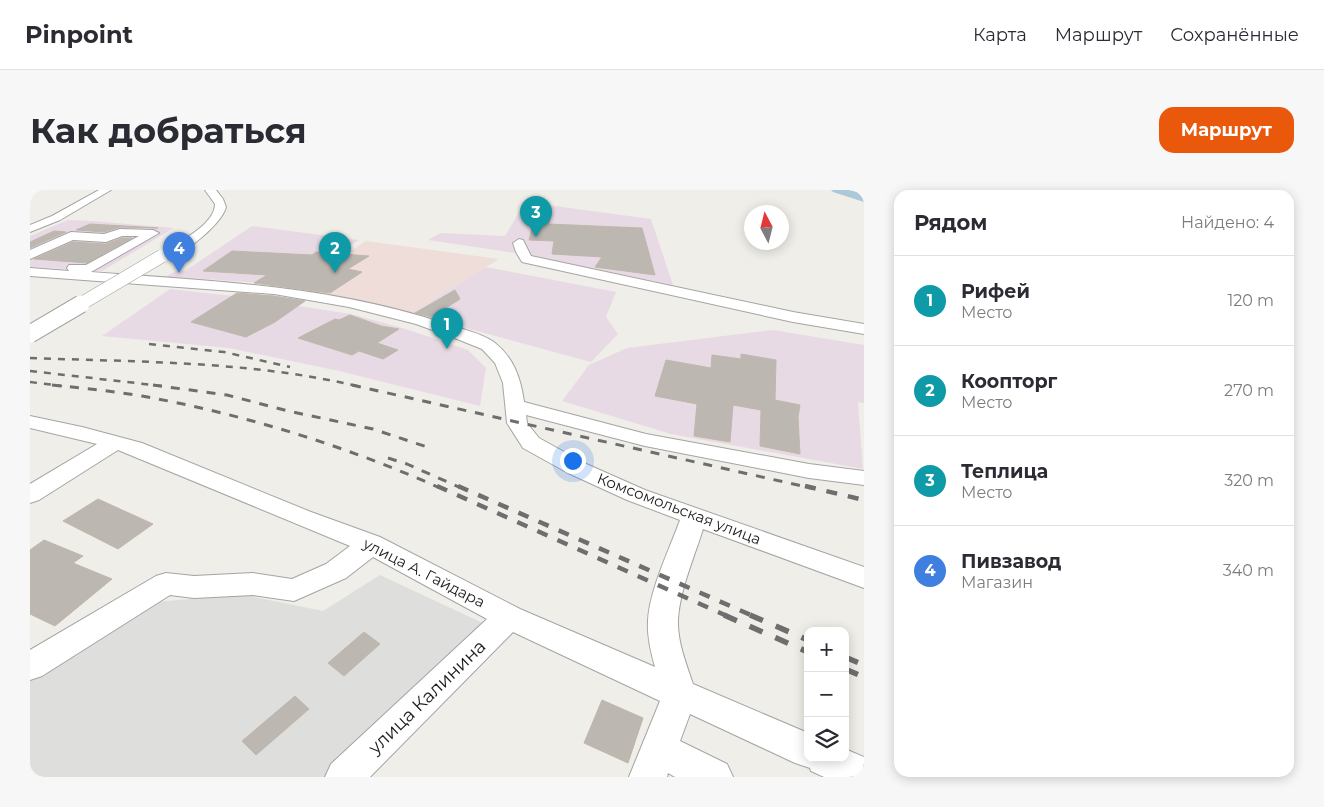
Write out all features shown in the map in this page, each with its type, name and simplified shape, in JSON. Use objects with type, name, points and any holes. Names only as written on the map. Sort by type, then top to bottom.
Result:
[{"type":"street","points":[[30,229],[56,218],[106,190]]},
{"type":"street","points":[[30,334],[190,240],[216,217],[220,210],[220,203],[210,190]]},
{"type":"street","points":[[30,256],[71,236],[106,238],[120,232],[153,234],[88,268],[30,265]]},
{"type":"street","points":[[519,243],[527,259],[793,317],[864,329]]},
{"type":"street","name":"Комсомольская улица","points":[[30,272],[274,290],[314,296],[422,321],[463,335],[488,345],[503,361],[512,383],[517,422],[531,443],[584,472],[636,495],[864,578]]},
{"type":"street","name":"улица А. Гайдара","points":[[30,422],[82,433],[159,458],[302,518],[371,544],[510,618],[804,749]]},
{"type":"street","points":[[30,495],[115,443]]},
{"type":"street","points":[[694,516],[668,593],[663,620],[667,654],[680,694],[653,763],[714,777]]},
{"type":"street","points":[[31,664],[68,645],[166,584],[194,587],[253,584],[294,590],[336,571],[371,544]]},
{"type":"street","name":"улица Калинина","points":[[344,777],[510,618]]},
{"type":"street","points":[[833,762],[864,776]]},
{"type":"lane","points":[[516,406],[645,440],[809,471],[864,478]]},
{"type":"shaded area","points":[[525,202],[651,219],[673,285],[529,255],[428,240],[441,233],[505,236]]},
{"type":"shaded area","points":[[68,220],[174,228],[102,271],[30,267],[30,236]]},
{"type":"shaded area","points":[[252,226],[359,240],[286,285],[177,277],[171,280],[161,279],[178,270],[185,271]]},
{"type":"shaded area","points":[[366,241],[499,259],[411,313],[294,288]]},
{"type":"shaded area","points":[[486,267],[616,292],[606,317],[618,334],[591,362],[411,313]]},
{"type":"shaded area","points":[[170,289],[233,296],[351,314],[406,329],[468,350],[486,368],[480,406],[339,371],[229,348],[102,336]]},
{"type":"shaded area","points":[[773,330],[864,345],[864,403],[858,402],[863,469],[671,434],[562,401],[589,365],[627,348]]},
{"type":"shaded area","points":[[380,575],[487,625],[327,777],[30,777],[30,678],[152,602],[244,595],[323,611]]},
{"type":"building","points":[[536,213],[550,214],[549,224],[642,228],[655,275],[595,267],[602,257],[552,254],[554,241],[529,240]]},
{"type":"building","points":[[90,224],[158,228],[120,227],[104,232],[76,230]]},
{"type":"building","points":[[54,231],[66,232],[30,248],[30,242]]},
{"type":"building","points":[[122,238],[132,238],[87,263],[34,259],[73,242],[106,244]]},
{"type":"building","points":[[232,251],[312,255],[316,252],[369,256],[348,269],[362,272],[330,293],[254,283],[267,275],[203,271]]},
{"type":"building","points":[[455,290],[460,299],[432,317],[415,313]]},
{"type":"building","points":[[237,293],[305,301],[275,322],[246,337],[191,322]]},
{"type":"building","points":[[350,315],[381,326],[399,329],[377,343],[398,350],[383,359],[359,351],[352,355],[298,338],[335,319],[339,320]]},
{"type":"building","points":[[741,354],[776,360],[775,400],[800,405],[798,417],[800,454],[760,446],[761,410],[733,405],[730,442],[694,436],[697,404],[655,396],[666,360],[711,368],[712,355],[741,359]]},
{"type":"building","points":[[98,499],[153,524],[118,549],[63,521]]},
{"type":"building","points":[[44,540],[83,556],[73,563],[112,579],[55,626],[30,614],[30,550]]},
{"type":"building","points":[[364,632],[380,644],[344,676],[328,663]]},
{"type":"building","points":[[295,696],[309,709],[256,755],[242,741]]},
{"type":"building","points":[[602,700],[643,718],[628,763],[584,743]]},
{"type":"waterway","points":[[837,190],[864,198]]},
{"type":"railway","points":[[149,344],[224,352],[290,367]]},
{"type":"railway","points":[[30,358],[235,367],[317,378],[352,385]]},
{"type":"railway","points":[[30,371],[162,386]]},
{"type":"railway","points":[[30,382],[62,386]]},
{"type":"railway","points":[[52,385],[142,396],[180,403],[256,422],[368,458],[440,488]]},
{"type":"railway","points":[[153,385],[227,395],[288,411],[373,429],[430,448]]},
{"type":"railway","points":[[352,385],[357,386]]},
{"type":"railway","points":[[352,385],[811,488]]},
{"type":"railway","points":[[388,458],[407,464],[461,488]]},
{"type":"railway","points":[[437,486],[727,616]]},
{"type":"railway","points":[[458,486],[753,616]]},
{"type":"railway","points":[[805,486],[864,500]]},
{"type":"railway","points":[[724,615],[804,650]]},
{"type":"railway","points":[[750,615],[804,638]]},
{"type":"railway","points":[[849,659],[864,665]]},
{"type":"railway","points":[[849,671],[864,677]]},
{"type":"place","name":"Теплица","points":[[536,237]]},
{"type":"place","name":"Пивзавод","points":[[179,273]]},
{"type":"place","name":"Коопторг","points":[[335,273]]},
{"type":"place","name":"Рифей","points":[[447,349]]}]
